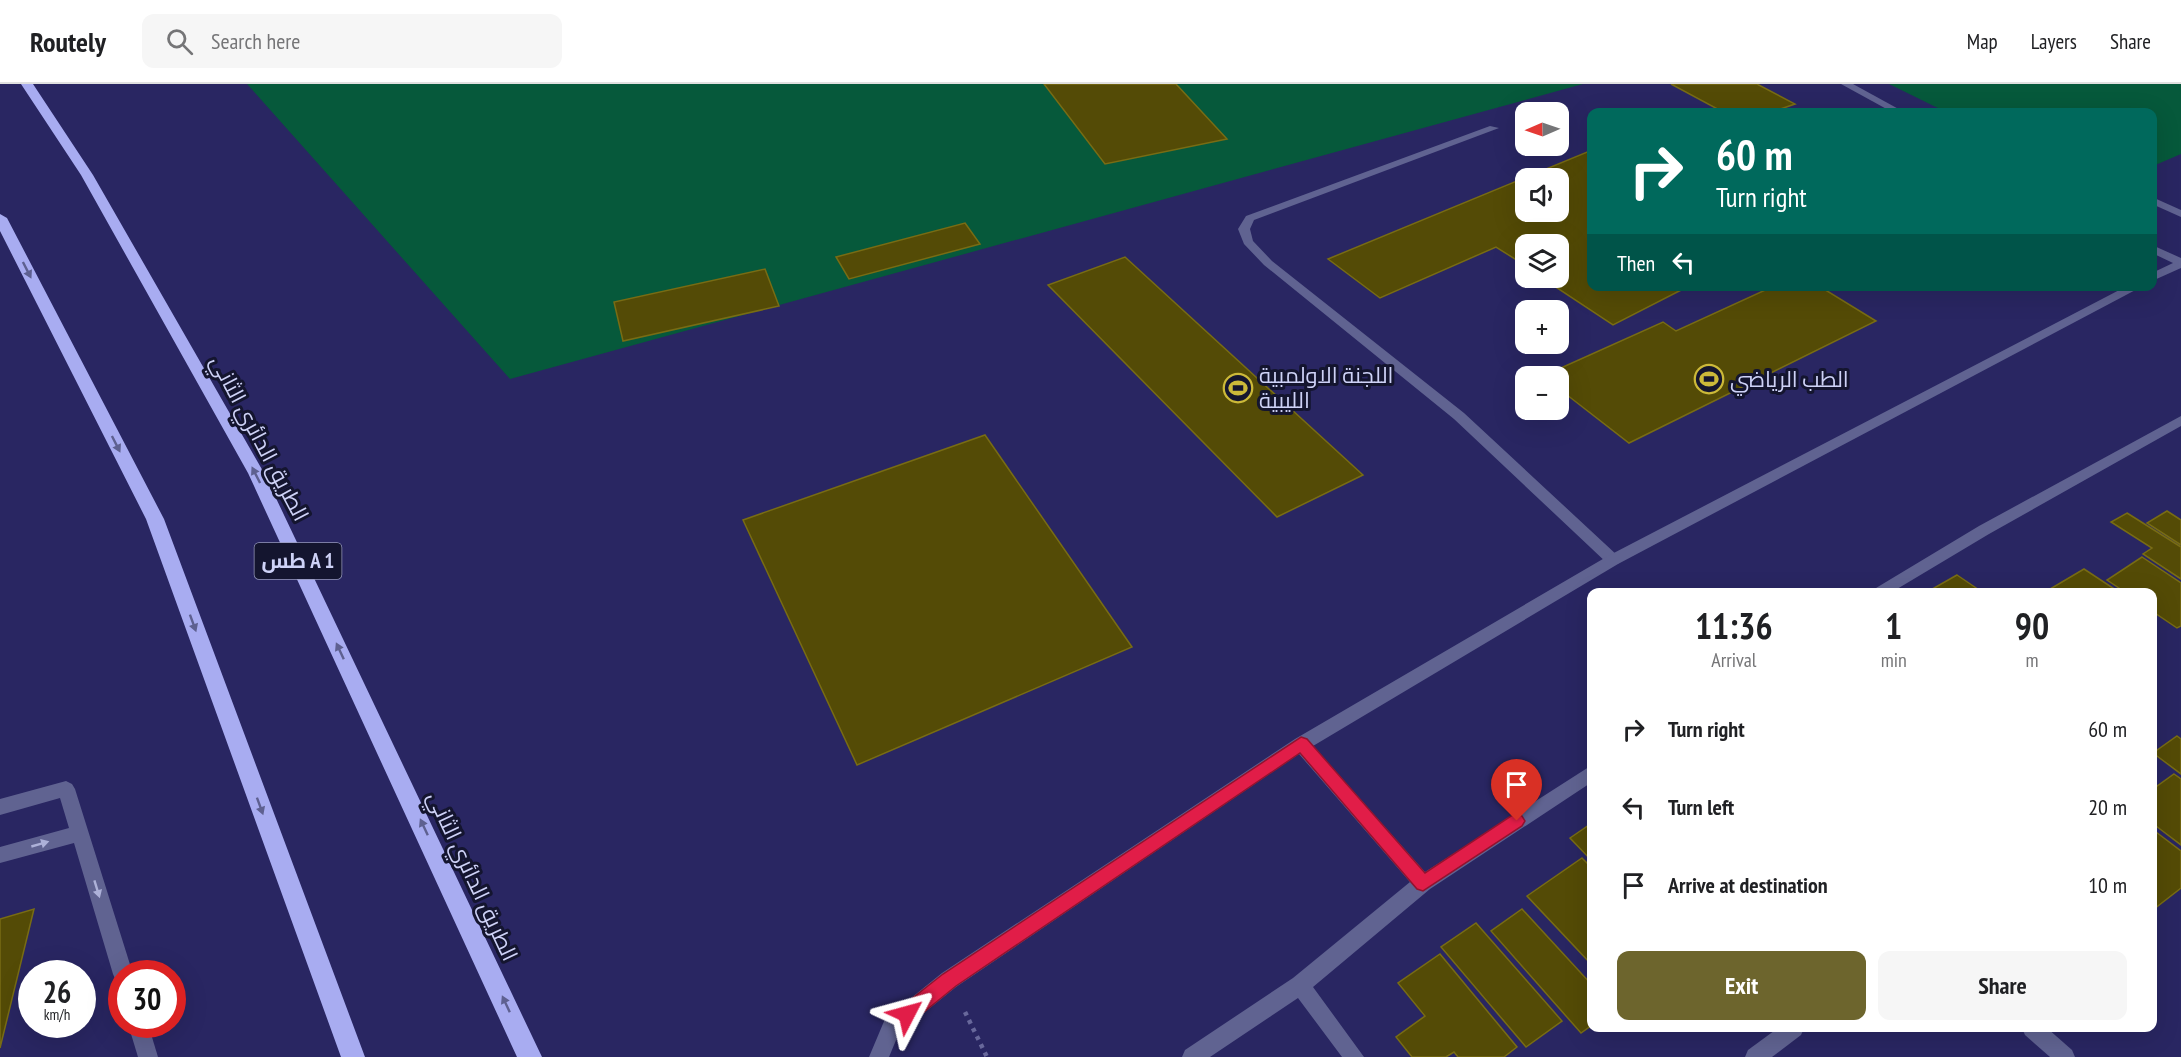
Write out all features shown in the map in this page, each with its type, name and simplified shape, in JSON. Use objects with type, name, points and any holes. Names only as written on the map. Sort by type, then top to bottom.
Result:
[{"type":"highway","name":"الطريق الدائري الثاني","points":[[27,84],[87,175],[256,473],[530,1057]]},
{"type":"highway","points":[[0,218],[155,519],[352,1057]]},
{"type":"street","points":[[1846,84],[1891,108]]},
{"type":"street","points":[[1494,128],[1250,218],[1244,229],[1248,242],[1269,263],[1459,416],[1613,560]]},
{"type":"street","points":[[2157,202],[2181,214]]},
{"type":"street","points":[[2157,251],[2181,264]]},
{"type":"street","points":[[2157,276],[2181,264]]},
{"type":"street","points":[[879,1057],[892,1026],[950,980],[1301,744],[1613,560],[2127,291]]},
{"type":"street","points":[[1888,588],[1984,530],[2181,420]]},
{"type":"street","points":[[1301,744],[1423,883]]},
{"type":"street","points":[[1192,1057],[1300,985],[1423,883],[1587,775]]},
{"type":"street","points":[[0,807],[66,789],[119,960]]},
{"type":"street","points":[[0,855],[79,833]]},
{"type":"street","points":[[1300,985],[1354,1057]]},
{"type":"street","points":[[1755,1057],[1789,1032]]},
{"type":"street","points":[[2036,1032],[2065,1057]]},
{"type":"street","points":[[142,1038],[148,1057]]},
{"type":"path","points":[[950,980],[987,1057]]},
{"type":"green space","points":[[247,84],[1583,84],[1515,102],[510,379]]},
{"type":"green space","points":[[1889,84],[2181,84],[2181,154],[2157,164],[2157,108],[1938,108]]},
{"type":"building","points":[[1044,84],[1176,84],[1227,139],[1105,164]]},
{"type":"building","points":[[1671,84],[1757,84],[1795,104],[1784,108],[1716,108]]},
{"type":"building","points":[[1587,152],[1587,291],[1679,291],[1613,325],[1557,288],[1569,288],[1569,234],[1515,234],[1515,259],[1496,247],[1380,298],[1328,259],[1515,182],[1515,222],[1569,222],[1569,168],[1548,168]]},
{"type":"building","points":[[965,223],[980,244],[849,279],[836,257]]},
{"type":"building","points":[[1125,257],[1363,475],[1277,517],[1048,285]]},
{"type":"building","points":[[765,269],[779,306],[623,341],[614,302]]},
{"type":"building","points":[[1763,291],[1827,291],[1876,321],[1629,443],[1569,397],[1569,366],[1565,366],[1663,322],[1676,331]]},
{"type":"building","points":[[985,435],[1132,647],[857,765],[743,520]]},
{"type":"building","points":[[2167,511],[2181,520],[2181,545],[2147,523]]},
{"type":"building","points":[[2127,513],[2181,547],[2181,579],[2143,554],[2152,548],[2111,522]]},
{"type":"building","points":[[2142,557],[2181,583],[2181,626],[2177,628],[2157,614],[2157,588],[2119,588],[2107,580]]},
{"type":"building","points":[[2084,569],[2113,588],[2052,588]]},
{"type":"building","points":[[1957,575],[1976,588],[1934,588]]},
{"type":"building","points":[[2177,736],[2181,739],[2181,774],[2157,756],[2157,750]]},
{"type":"building","points":[[2174,774],[2181,779],[2181,845],[2157,827],[2157,786]]},
{"type":"building","points":[[1587,826],[1587,856],[1570,838]]},
{"type":"building","points":[[2157,833],[2181,851],[2181,888],[2157,907]]},
{"type":"building","points":[[1582,858],[1587,863],[1587,960],[1527,896]]},
{"type":"building","points":[[34,909],[22,960],[18,960],[18,974],[0,1048],[0,919]]},
{"type":"building","points":[[1522,909],[1587,980],[1587,1029],[1581,1033],[1491,931]]},
{"type":"building","points":[[1476,923],[1562,1021],[1526,1047],[1441,947]]},
{"type":"building","points":[[1440,954],[1517,1047],[1504,1057],[1458,1057],[1454,1052],[1446,1057],[1412,1057],[1396,1037],[1425,1016],[1398,983]]},
{"type":"place","name":"الطب الرياضي","points":[[1709,379]]},
{"type":"place","name":"اللجنة الاولمبية الليبية","points":[[1238,388]]},
{"type":"route","points":[[907,1014],[950,980],[1301,744],[1423,883],[1517,821]]}]
